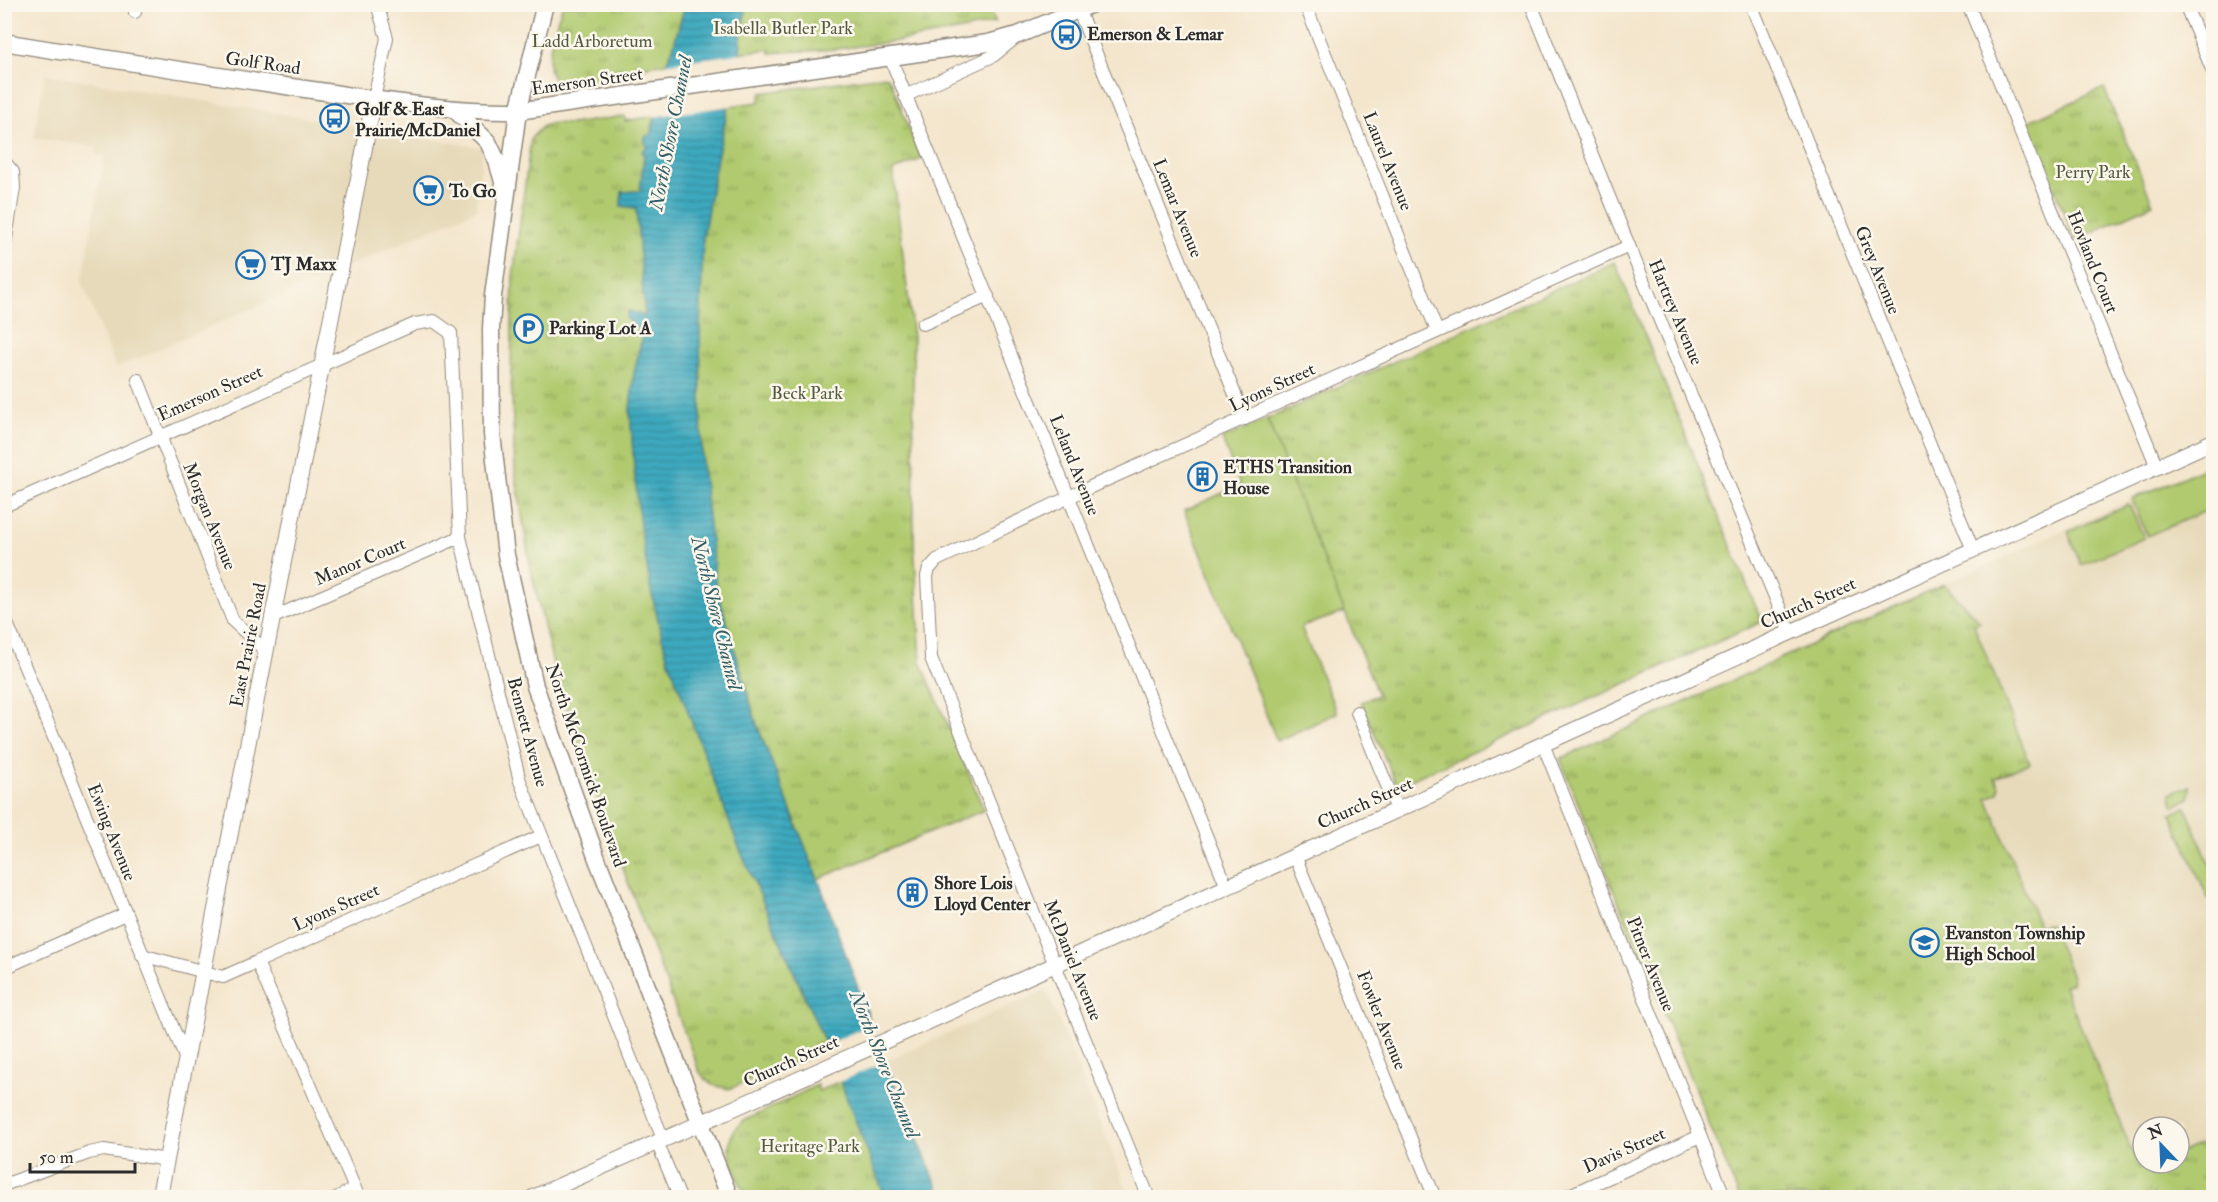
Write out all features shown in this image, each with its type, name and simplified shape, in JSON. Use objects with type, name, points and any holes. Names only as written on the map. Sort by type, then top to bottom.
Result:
[{"type":"main road","name":"North McCormick Boulevard","points":[[545,4],[518,111],[493,296],[490,386],[493,445],[506,555],[535,686],[597,859],[730,1197]]},
{"type":"main road","name":"Emerson Street","points":[[518,111],[988,43],[1018,35],[1082,7]]},
{"type":"main road","name":"Golf Road","points":[[4,42],[134,64],[374,99],[454,109],[518,111]]},
{"type":"main road","points":[[454,109],[488,142],[497,161],[507,194]]},
{"type":"street","points":[[374,99],[387,38],[377,4]]},
{"type":"street","name":"Laurel Avenue","points":[[1305,4],[1437,331]]},
{"type":"street","name":"Hartrey Avenue","points":[[1531,4],[1790,633]]},
{"type":"street","name":"Grey Avenue","points":[[1750,4],[1973,550]]},
{"type":"street","name":"Hovland Court","points":[[1968,4],[2157,466]]},
{"type":"street","points":[[2185,4],[2214,74]]},
{"type":"street","name":"Lemar Avenue","points":[[1082,7],[1245,419]]},
{"type":"street","name":"Emerson Street","points":[[905,96],[993,56],[1018,35]]},
{"type":"street","name":"Leland Avenue","points":[[890,57],[1227,887]]},
{"type":"street","name":"East Prairie Road","points":[[159,1197],[374,99]]},
{"type":"street","points":[[4,161],[13,172],[14,188],[4,251]]},
{"type":"street","name":"Lyons Street","points":[[932,564],[981,538],[1069,497],[1629,246]]},
{"type":"street","points":[[923,324],[988,296]]},
{"type":"street","name":"Emerson Street","points":[[4,506],[323,363],[415,324],[434,321]]},
{"type":"street","name":"Bennett Avenue","points":[[434,321],[451,333],[460,537],[520,781],[680,1197]]},
{"type":"street","name":"Morgan Avenue","points":[[138,380],[232,621],[267,652]]},
{"type":"street","name":"Church Street","points":[[532,1197],[1056,965],[2214,441]]},
{"type":"street","name":"Manor Court","points":[[274,617],[460,537]]},
{"type":"street","name":"McDaniel Avenue","points":[[932,564],[927,576],[931,658],[1149,1197]]},
{"type":"street","name":"Ewing Avenue","points":[[4,616],[187,1062]]},
{"type":"street","points":[[1357,712],[1397,810]]},
{"type":"street","name":"Pitner Avenue","points":[[1543,744],[1725,1197]]},
{"type":"street","name":"Lyons Street","points":[[142,955],[223,977],[541,836]]},
{"type":"street","name":"Fowler Avenue","points":[[1295,856],[1435,1197]]},
{"type":"street","points":[[4,968],[125,914]]},
{"type":"street","points":[[256,962],[357,1193],[336,1197]]},
{"type":"street","name":"Davis Street","points":[[1563,1197],[1700,1136]]},
{"type":"street","points":[[4,1185],[89,1153],[104,1150],[166,1160]]},
{"type":"shaded area","points":[[45,74],[483,148],[476,210],[116,368],[82,283],[105,155],[96,155],[97,147],[34,138]]},
{"type":"shaded area","name":"Evanston Township High School","points":[[2213,462],[2213,1197],[1739,1197],[1560,759]]},
{"type":"shaded area","points":[[1046,990],[1130,1197],[942,1197],[885,1061]]},
{"type":"green space","name":"Ladd Arboretum","points":[[563,5],[685,5],[672,51],[666,63],[635,68],[634,72],[559,83],[553,78],[549,59],[553,34]]},
{"type":"green space","name":"Isabella Butler Park","points":[[747,5],[988,5],[996,22],[920,38],[835,49],[770,53],[770,49],[740,53]]},
{"type":"green space","name":"Beck Park","points":[[887,77],[891,82],[921,159],[893,171],[913,337],[914,542],[921,662],[984,810],[818,879],[757,725],[716,586],[702,464],[700,330],[703,237],[716,162],[729,106],[759,102],[761,93]]},
{"type":"green space","name":"Perry Park","points":[[2104,88],[2153,204],[2075,240],[2027,122]]},
{"type":"green space","points":[[625,116],[625,121],[655,116],[644,155],[640,191],[622,192],[621,205],[636,208],[645,316],[628,311],[643,334],[634,373],[630,410],[634,467],[651,591],[666,653],[738,845],[826,1045],[803,1055],[805,1059],[729,1089],[713,1085],[699,1071],[602,813],[555,672],[531,571],[515,471],[511,375],[513,277],[531,138],[543,126],[553,123],[571,124]]},
{"type":"green space","points":[[1615,262],[1762,622],[1397,786],[1361,702],[1378,695],[1267,419]]},
{"type":"green space","points":[[1267,419],[1345,612],[1301,627],[1337,713],[1277,741],[1184,511],[1240,485],[1222,439]]},
{"type":"green space","points":[[2211,465],[2213,508],[2147,536],[2132,499]]},
{"type":"green space","points":[[2129,504],[2144,538],[2081,565],[2068,532]]},
{"type":"green space","name":"Evanston Township High School","points":[[1944,584],[1980,622],[1974,625],[2030,763],[1995,778],[1999,787],[1998,793],[1987,798],[2039,926],[2047,924],[2051,926],[2073,979],[2064,986],[2131,1149],[2131,1175],[2191,1175],[2191,1148],[2213,1139],[2213,1197],[1739,1197],[1560,759]]},
{"type":"green space","points":[[2190,786],[2189,798],[2175,806],[2171,793]]},
{"type":"green space","points":[[2186,807],[2213,873],[2213,901],[2208,898],[2171,814]]},
{"type":"green space","name":"Heritage Park","points":[[840,1081],[885,1197],[746,1197],[730,1158],[730,1139],[734,1130],[742,1122],[817,1085],[819,1091]]},
{"type":"water","name":"North Shore Channel","points":[[685,5],[747,5],[740,53],[716,162],[703,237],[700,330],[702,464],[716,586],[757,725],[818,879],[885,1061],[942,1197],[885,1197],[826,1045],[738,845],[666,653],[651,591],[640,527],[630,410],[634,373],[643,334],[626,318],[628,311],[645,316],[636,208],[621,206],[622,192],[640,191],[644,155],[642,152],[647,146],[644,139],[652,134],[666,63],[672,51]]},
{"type":"pier","points":[[743,53],[732,106],[652,117],[663,64]]},
{"type":"pier","points":[[874,1023],[888,1060],[837,1083],[823,1046]]},
{"type":"place","name":"Emerson & Lemar","points":[[1066,34]]},
{"type":"place","name":"Golf & East Prairie/McDaniel","points":[[334,119]]},
{"type":"place","name":"To Go","points":[[428,191]]},
{"type":"place","name":"TJ Maxx","points":[[250,264]]},
{"type":"place","name":"Parking Lot A","points":[[528,328]]},
{"type":"place","name":"ETHS Transition House","points":[[1202,477]]},
{"type":"place","name":"Shore Lois Lloyd Center","points":[[913,893]]},
{"type":"place","name":"Evanston Township High School","points":[[1924,943]]}]
